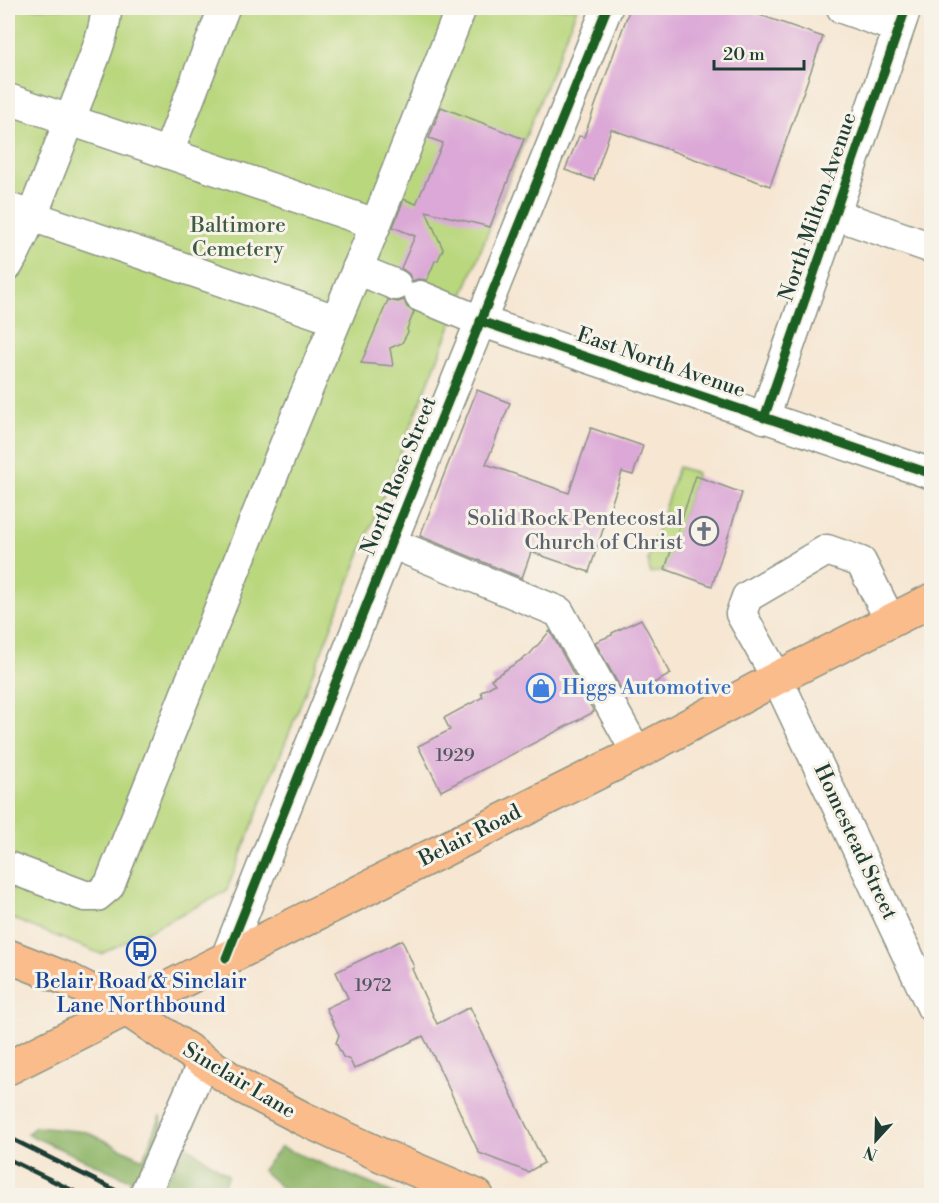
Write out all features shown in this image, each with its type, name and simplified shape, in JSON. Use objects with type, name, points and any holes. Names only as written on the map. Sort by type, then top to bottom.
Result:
[{"type":"main road","name":"Belair Road","points":[[8,1068],[637,753],[777,678],[932,600]]},
{"type":"main road","name":"Sinclair Lane","points":[[8,956],[69,980],[125,1008],[202,1062],[241,1086],[302,1118],[477,1196]]},
{"type":"street","points":[[8,265],[15,252],[20,212],[70,120],[102,35],[106,8]]},
{"type":"street","points":[[168,153],[224,8]]},
{"type":"street","points":[[8,867],[85,896],[97,896],[109,886],[461,8]]},
{"type":"street","name":"North Rose Street","points":[[226,958],[607,8]]},
{"type":"street","points":[[842,8],[902,18]]},
{"type":"street","name":"North Milton Avenue","points":[[764,417],[902,18]]},
{"type":"street","points":[[8,99],[376,224]]},
{"type":"street","points":[[20,212],[336,320]]},
{"type":"street","points":[[834,214],[932,248]]},
{"type":"street","name":"East North Avenue","points":[[357,269],[480,321],[932,474]]},
{"type":"street","points":[[391,543],[559,612],[637,753]]},
{"type":"street","name":"Homestead Street","points":[[890,620],[861,562],[827,549],[747,597],[741,614],[777,678],[932,1007]]},
{"type":"street","points":[[144,1196],[202,1062]]},
{"type":"green space","name":"Baltimore Cemetery","points":[[8,8],[577,8],[226,892],[101,954],[8,917]]},
{"type":"green space","points":[[678,467],[697,473],[665,571],[650,573],[648,559]]},
{"type":"green space","points":[[161,1116],[163,1142],[141,1185],[27,1134],[35,1127],[87,1132],[143,1159]]},
{"type":"green space","points":[[187,1146],[228,1175],[220,1195],[157,1195]]},
{"type":"green space","points":[[281,1147],[398,1195],[290,1195],[262,1170]]},
{"type":"building","points":[[630,8],[740,8],[823,37],[770,186],[611,129],[594,180],[565,170],[579,136],[584,137]]},
{"type":"building","points":[[441,107],[524,139],[490,227],[426,211],[443,249],[427,280],[412,281],[409,274],[401,268],[415,236],[393,227],[404,199],[416,204],[443,143],[429,138]]},
{"type":"building","points":[[388,300],[398,302],[404,300],[407,307],[414,312],[407,329],[408,332],[402,343],[390,348],[393,366],[361,363]]},
{"type":"building","points":[[477,390],[510,403],[486,464],[569,493],[591,428],[643,446],[633,475],[622,472],[589,572],[531,552],[522,578],[420,536]]},
{"type":"building","name":"Solid Rock Pentecostal Church of Christ","points":[[696,476],[742,493],[712,586],[665,569]]},
{"type":"building","points":[[641,619],[671,674],[626,698],[595,642]]},
{"type":"building","name":"Higgs Automotive","points":[[550,631],[594,712],[441,791],[418,746],[450,730],[444,718],[483,697],[481,692],[495,684],[491,679],[529,655]]},
{"type":"building","points":[[402,940],[414,967],[412,969],[437,1024],[470,1007],[544,1163],[528,1172],[479,1153],[423,1036],[354,1069],[350,1060],[343,1057],[336,1043],[339,1035],[326,1008],[348,998],[336,972]]},
{"type":"railway","points":[[8,1137],[127,1196]]},
{"type":"railway","points":[[8,1159],[84,1196]]},
{"type":"cycle path","points":[[226,958],[607,8]]},
{"type":"cycle path","points":[[764,418],[906,8]]},
{"type":"cycle path","points":[[480,321],[932,474]]},
{"type":"place","name":"Solid Rock Pentecostal Church of Christ","points":[[704,531]]},
{"type":"place","name":"Higgs Automotive","points":[[541,688]]},
{"type":"place","name":"Belair Road & Sinclair Lane Northbound","points":[[141,951]]}]
